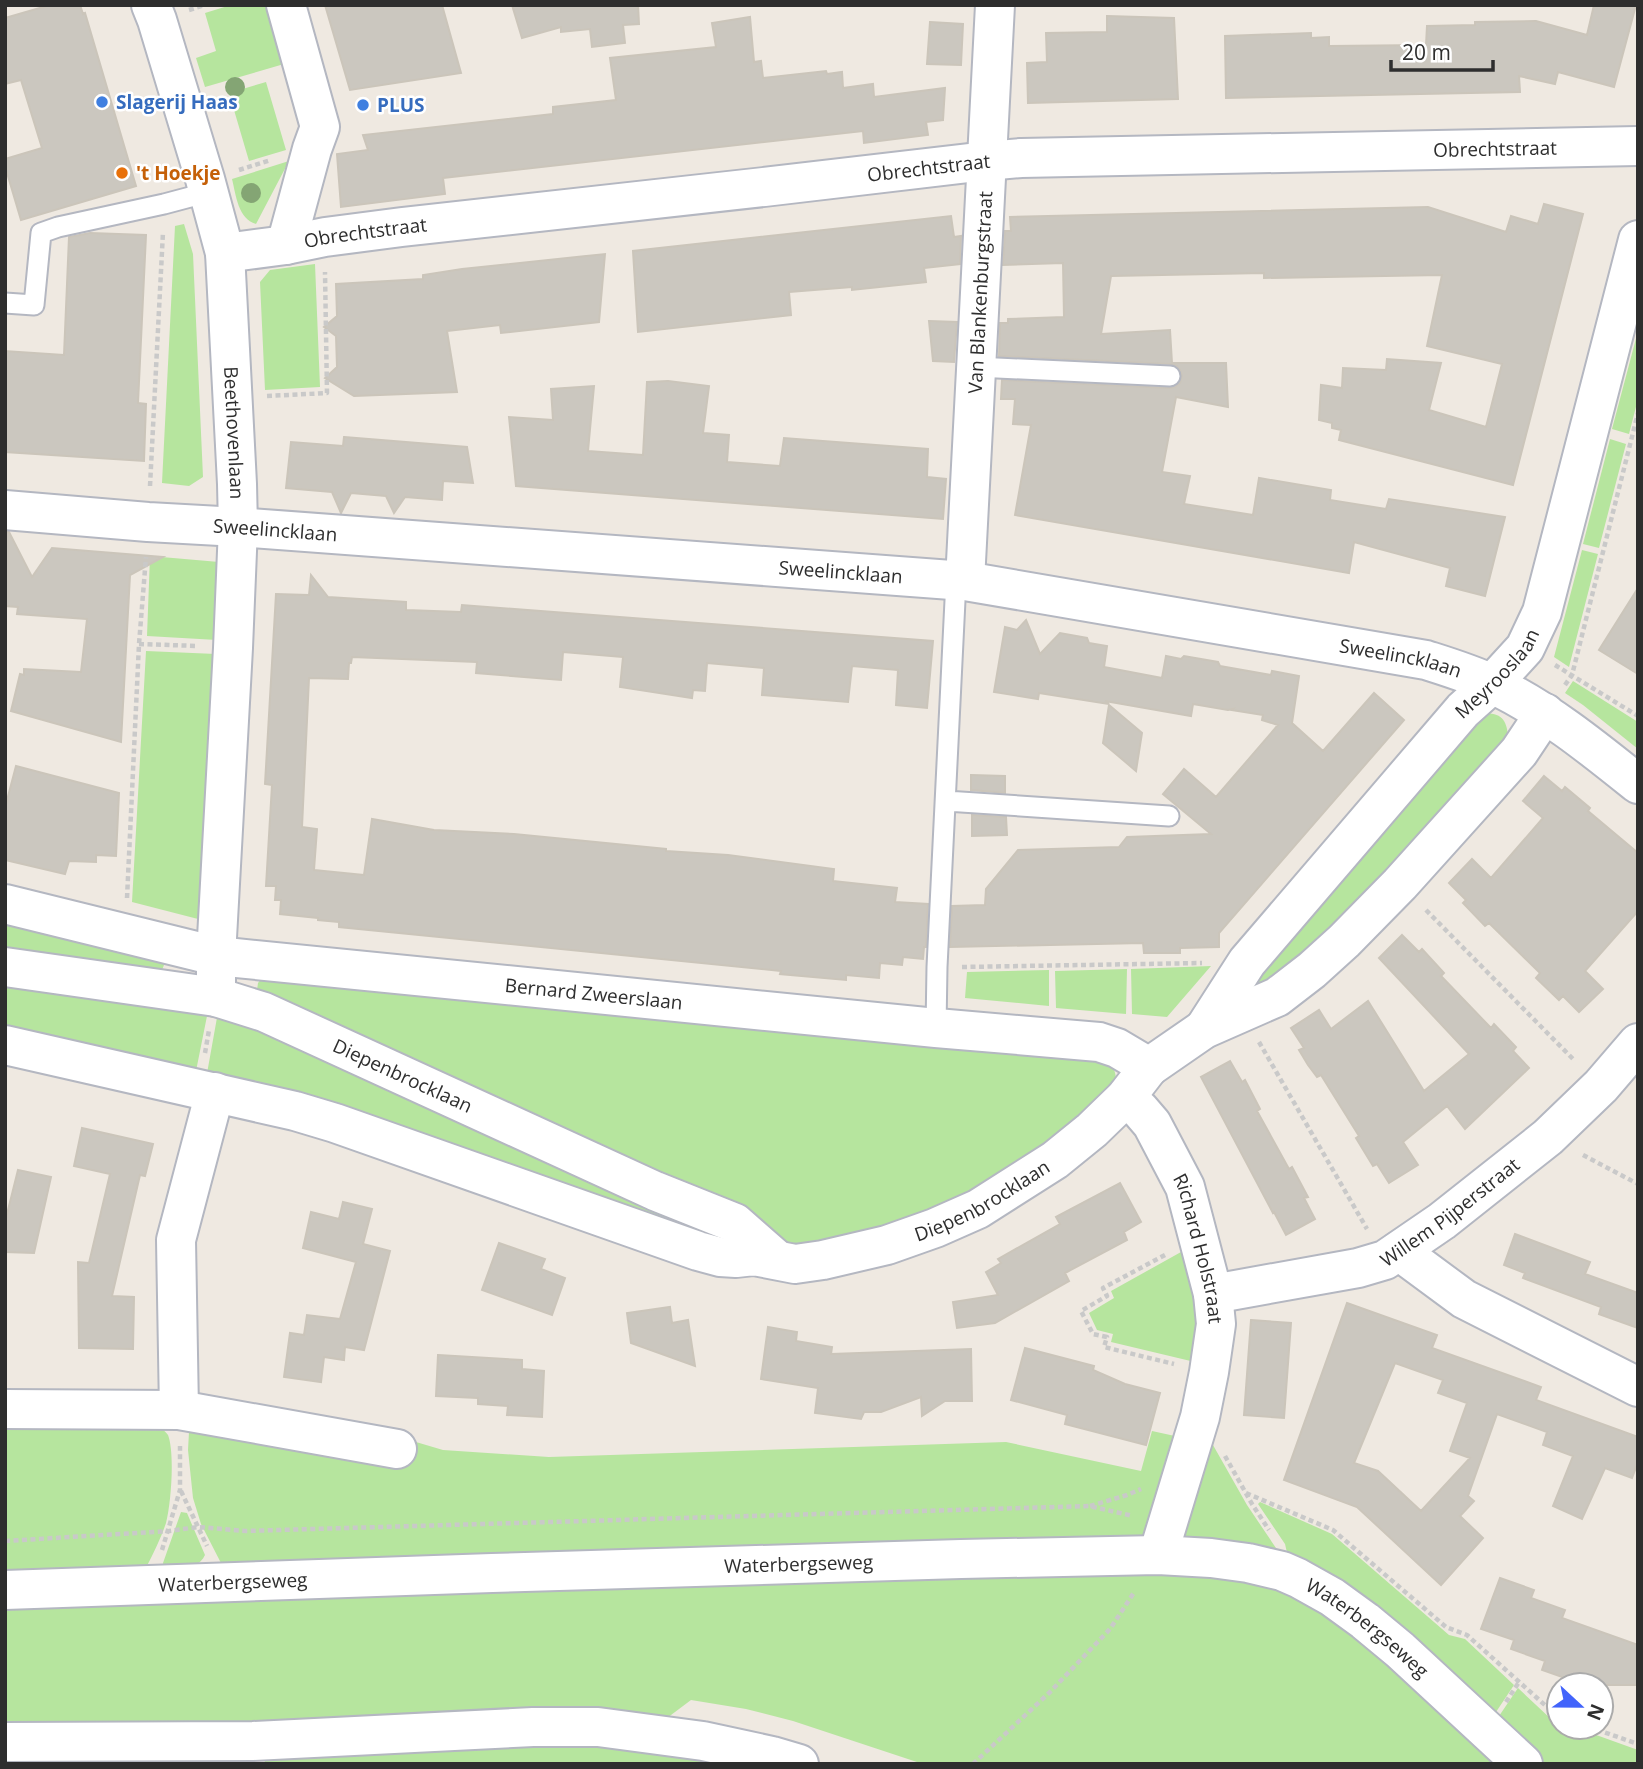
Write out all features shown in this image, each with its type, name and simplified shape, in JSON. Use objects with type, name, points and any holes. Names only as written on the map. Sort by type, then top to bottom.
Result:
[{"type":"street","name":"Beethovenlaan","points":[[151,5],[225,253],[237,527],[213,1012]]},
{"type":"street","points":[[286,5],[320,127],[286,245]]},
{"type":"street","name":"Van Blankenburgstraat","points":[[961,580],[976,367],[995,5]]},
{"type":"street","name":"Obrechtstraat","points":[[225,253],[325,237],[986,160],[1638,146]]},
{"type":"street","name":"Meyrooslaan","points":[[1177,1048],[1247,962],[1464,710],[1525,648],[1542,611],[1638,240]]},
{"type":"street","name":"Sweelincklaan","points":[[5,510],[961,580],[1426,660],[1492,684],[1545,713],[1638,784]]},
{"type":"street","points":[[1177,1048],[1241,1012],[1277,997],[1312,971],[1400,884],[1519,752],[1545,713]]},
{"type":"street","name":"Bernard Zweerslaan","points":[[5,904],[216,956],[1099,1042],[1117,1048],[1177,1048]]},
{"type":"street","name":"Diepenbrocklaan","points":[[5,967],[213,1012],[264,1012],[655,1191],[735,1223],[776,1259]]},
{"type":"street","name":"Willem Pijperstraat","points":[[1213,1294],[1358,1268],[1392,1255],[1442,1221],[1548,1137],[1601,1086],[1638,1043]]},
{"type":"street","name":"Diepenbrocklaan","points":[[5,1045],[209,1077],[295,1111],[698,1251],[720,1257],[754,1256],[795,1264],[887,1245],[978,1209],[1055,1160],[1092,1130],[1177,1048]]},
{"type":"street","points":[[179,1410],[176,1240],[209,1077]]},
{"type":"street","name":"Richard Holstraat","points":[[1125,1098],[1152,1124],[1185,1187],[1213,1294],[1216,1324],[1200,1417],[1163,1538]]},
{"type":"street","points":[[1392,1255],[1464,1299],[1638,1387]]},
{"type":"street","points":[[5,1409],[179,1410],[397,1449]]},
{"type":"street","name":"Waterbergseweg","points":[[5,1590],[699,1567],[1163,1538],[1282,1571],[1332,1597],[1365,1620],[1523,1764]]},
{"type":"street","points":[[5,1742],[249,1753],[533,1727],[598,1727],[703,1741],[799,1764]]},
{"type":"lane","points":[[5,303],[34,305],[41,233],[164,204],[207,186]]},
{"type":"lane","points":[[976,367],[1170,376]]},
{"type":"lane","points":[[936,1028],[946,802],[961,580]]},
{"type":"lane","points":[[946,802],[1169,816]]},
{"type":"path","points":[[207,186],[312,149]]},
{"type":"path","points":[[125,934],[164,204]]},
{"type":"path","points":[[232,398],[327,393],[325,237]]},
{"type":"path","points":[[1545,713],[1572,675],[1638,413]]},
{"type":"path","points":[[139,644],[233,648]]},
{"type":"path","points":[[1525,648],[1638,716]]},
{"type":"path","points":[[1400,884],[1601,1086]]},
{"type":"path","points":[[937,967],[1247,962]]},
{"type":"path","points":[[209,1077],[213,1012]]},
{"type":"path","points":[[1241,1012],[1392,1255]]},
{"type":"path","points":[[1548,1137],[1638,1184]]},
{"type":"path","points":[[1198,1237],[1103,1289],[1107,1296],[1081,1311],[1093,1334],[1107,1337],[1104,1347],[1209,1372]]},
{"type":"path","points":[[148,1585],[169,1531],[180,1490],[179,1410]]},
{"type":"path","points":[[1200,1417],[1281,1547],[1282,1571]]},
{"type":"path","points":[[180,1490],[223,1582]]},
{"type":"path","points":[[1246,1493],[1333,1530],[1446,1627],[1467,1635],[1545,1705]]},
{"type":"path","points":[[5,1541],[198,1527],[246,1531],[1089,1506],[1145,1518],[1163,1538],[1110,1629],[1049,1693],[974,1764]]},
{"type":"path","points":[[1615,1736],[1638,1744]]},
{"type":"green space","points":[[231,5],[267,5],[284,64],[205,87],[196,58],[216,51],[205,13]]},
{"type":"green space","points":[[266,82],[286,150],[249,161],[229,93]]},
{"type":"green space","points":[[289,161],[256,224],[250,221],[239,206],[232,179]]},
{"type":"green space","points":[[184,224],[193,254],[203,477],[189,486],[162,483],[175,226]]},
{"type":"green space","points":[[315,264],[320,387],[265,390],[260,282],[270,270]]},
{"type":"green space","points":[[1638,331],[1638,399],[1629,434],[1612,429]]},
{"type":"green space","points":[[1610,439],[1626,444],[1599,548],[1583,544]]},
{"type":"green space","points":[[1582,550],[1598,554],[1569,667],[1554,657]]},
{"type":"green space","points":[[150,556],[219,562],[217,640],[147,636]]},
{"type":"green space","points":[[146,651],[216,654],[202,909],[198,919],[132,902]]},
{"type":"green space","points":[[1573,681],[1638,722],[1638,749],[1565,693]]},
{"type":"green space","points":[[1483,713],[1502,718],[1508,737],[1393,874],[1264,988],[1254,985],[1255,971]]},
{"type":"green space","points":[[5,915],[163,959],[164,965],[162,970],[5,955]]},
{"type":"green space","points":[[1211,966],[1167,1017],[1132,1014],[1131,969]]},
{"type":"green space","points":[[1127,969],[1126,1014],[1056,1008],[1055,971]]},
{"type":"green space","points":[[1049,970],[1049,1006],[965,998],[967,972]]},
{"type":"green space","points":[[5,978],[208,1011],[195,1076],[5,1036]]},
{"type":"green space","points":[[261,979],[1097,1055],[1113,1068],[1116,1076],[1115,1088],[1036,1158],[930,1216],[807,1249],[786,1243],[257,990]]},
{"type":"green space","points":[[218,1012],[715,1223],[727,1244],[206,1079]]},
{"type":"green space","points":[[1190,1247],[1202,1293],[1199,1363],[1111,1342],[1113,1334],[1097,1330],[1089,1313],[1114,1298],[1111,1291]]},
{"type":"green space","points":[[5,1417],[160,1427],[168,1435],[172,1466],[168,1515],[146,1568],[5,1574]]},
{"type":"green space","points":[[194,1427],[399,1437],[443,1450],[549,1457],[1006,1442],[1141,1471],[1152,1431],[1184,1438],[1158,1537],[222,1565],[201,1524],[193,1498],[188,1450],[189,1432]]},
{"type":"green space","points":[[1209,1438],[1247,1505],[1278,1551],[1170,1538]]},
{"type":"green space","points":[[1260,1502],[1332,1534],[1449,1635],[1465,1639],[1514,1685],[1492,1718],[1288,1557],[1285,1544],[1258,1504]]},
{"type":"green space","points":[[181,1512],[187,1513],[205,1555],[193,1566],[164,1567],[163,1563]]},
{"type":"green space","points":[[1166,1573],[1262,1581],[1323,1608],[1504,1764],[923,1764],[793,1721],[746,1709],[691,1700],[663,1721],[5,1729],[5,1604],[492,1588]]},
{"type":"green space","points":[[1518,1688],[1545,1713],[1545,1741],[1613,1741],[1638,1750],[1638,1764],[1541,1764],[1495,1722]]},
{"type":"green space","points":[[534,1739],[751,1764],[263,1764],[268,1757]]},
{"type":"green space","points":[[196,1752],[212,1764],[5,1764],[5,1755]]},
{"type":"building","points":[[50,5],[80,5],[83,14],[85,13],[136,186],[21,220],[5,159],[42,148],[21,80],[5,84],[5,18]]},
{"type":"building","points":[[325,5],[442,5],[461,73],[350,90]]},
{"type":"building","points":[[512,5],[638,5],[639,24],[623,25],[625,43],[592,47],[590,29],[561,32],[561,27],[522,38]]},
{"type":"building","points":[[1594,5],[1636,5],[1614,87],[1558,72],[1555,84],[1519,76],[1520,92],[1226,98],[1225,36],[1311,33],[1311,38],[1329,37],[1329,46],[1426,45],[1427,26],[1536,21],[1587,35]]},
{"type":"building","points":[[1107,16],[1174,18],[1178,99],[1028,103],[1027,63],[1047,62],[1046,33],[1107,32]]},
{"type":"building","points":[[750,17],[754,62],[761,61],[763,78],[826,71],[827,74],[842,72],[843,88],[873,84],[874,97],[945,88],[943,120],[926,122],[928,135],[864,143],[863,131],[443,178],[445,194],[341,207],[337,154],[368,150],[363,135],[553,114],[553,107],[616,100],[610,58],[716,47],[712,23]]},
{"type":"building","points":[[930,22],[963,24],[961,65],[927,64]]},
{"type":"building","points":[[1544,204],[1583,214],[1513,485],[1339,440],[1341,430],[1332,428],[1332,423],[1319,420],[1321,385],[1342,388],[1343,368],[1386,370],[1387,359],[1441,363],[1429,410],[1486,427],[1502,364],[1427,346],[1442,275],[1264,278],[1264,273],[1111,276],[1101,334],[1170,330],[1172,363],[1226,363],[1228,407],[1176,397],[1162,472],[1190,476],[1184,504],[1253,515],[1259,478],[1331,490],[1330,500],[1386,509],[1389,499],[1505,517],[1485,596],[1446,586],[1450,568],[1354,542],[1349,573],[1015,515],[1031,425],[1013,424],[1015,399],[1001,399],[1002,380],[1169,388],[1180,383],[1182,376],[1177,366],[1171,364],[999,356],[1000,323],[1008,323],[1008,319],[1064,317],[1063,263],[1003,265],[1005,231],[1011,231],[1010,217],[1428,207],[1506,232],[1511,216],[1538,224]]},
{"type":"building","points":[[951,216],[954,237],[961,236],[960,264],[924,268],[926,282],[852,290],[852,287],[789,292],[791,315],[638,332],[633,251]]},
{"type":"building","points":[[90,233],[146,235],[138,403],[146,404],[144,461],[5,452],[5,351],[64,355],[69,237]]},
{"type":"building","points":[[605,254],[599,322],[501,333],[500,325],[447,331],[457,392],[354,396],[325,378],[337,367],[336,336],[324,327],[337,316],[336,284],[423,279],[423,275],[462,269]]},
{"type":"building","points":[[929,321],[957,322],[954,362],[933,361]]},
{"type":"building","points":[[668,381],[709,386],[703,433],[729,435],[727,462],[780,466],[784,438],[928,449],[927,477],[946,479],[943,519],[516,486],[509,417],[553,420],[551,389],[594,386],[588,451],[643,455],[647,382]]},
{"type":"building","points":[[344,437],[467,447],[473,483],[443,481],[442,500],[405,497],[394,513],[386,496],[351,493],[341,513],[332,492],[286,488],[291,442],[343,446]]},
{"type":"building","points":[[5,532],[9,532],[32,577],[52,548],[163,557],[130,575],[121,742],[11,711],[20,674],[24,675],[24,669],[81,672],[87,619],[17,614],[18,607],[5,606]]},
{"type":"building","points":[[311,575],[328,597],[406,602],[406,610],[461,612],[462,605],[933,641],[927,708],[896,705],[898,670],[852,666],[848,702],[762,695],[764,668],[707,663],[705,691],[693,690],[692,698],[620,687],[623,657],[563,652],[561,680],[476,673],[477,662],[352,657],[348,679],[309,678],[302,827],[317,829],[314,870],[364,875],[372,819],[434,830],[514,834],[728,855],[834,869],[833,881],[897,888],[895,902],[928,904],[923,959],[903,957],[902,965],[880,963],[879,978],[846,975],[846,980],[780,974],[781,971],[339,927],[339,922],[280,914],[281,900],[275,900],[276,886],[266,886],[272,785],[265,784],[276,594],[309,595]]},
{"type":"building","points":[[1638,588],[1638,674],[1599,650]]},
{"type":"building","points":[[1026,620],[1040,654],[1060,633],[1087,638],[1089,643],[1107,646],[1104,667],[1162,678],[1166,656],[1218,662],[1220,666],[1271,675],[1272,671],[1299,676],[1292,723],[1323,751],[1374,693],[1404,720],[1219,933],[1219,947],[1180,948],[1180,953],[1144,953],[1143,943],[950,947],[952,906],[985,905],[986,889],[1018,850],[1119,847],[1127,837],[1211,834],[1163,794],[1184,769],[1216,797],[1278,725],[1262,720],[1263,715],[1193,704],[1191,716],[1105,701],[1109,704],[1039,693],[1038,699],[994,692],[1005,627],[1017,630]]},
{"type":"building","points":[[1109,705],[1142,733],[1136,771],[1103,743]]},
{"type":"building","points":[[16,766],[119,793],[116,856],[96,855],[96,862],[69,861],[65,874],[5,860],[5,808]]},
{"type":"building","points":[[971,775],[1005,776],[1005,793],[971,790]]},
{"type":"building","points":[[1544,776],[1562,791],[1565,787],[1590,808],[1588,811],[1638,853],[1638,911],[1585,971],[1603,989],[1579,1012],[1563,996],[1559,1000],[1536,978],[1540,973],[1489,923],[1485,926],[1463,903],[1466,900],[1449,883],[1472,859],[1491,878],[1543,818],[1523,801]]},
{"type":"building","points":[[972,815],[1006,817],[1007,835],[972,836]]},
{"type":"building","points":[[1402,935],[1419,952],[1422,949],[1444,973],[1441,976],[1491,1028],[1494,1024],[1516,1047],[1513,1051],[1529,1068],[1465,1129],[1447,1106],[1403,1142],[1418,1165],[1389,1183],[1377,1164],[1373,1166],[1356,1138],[1359,1136],[1321,1075],[1317,1077],[1308,1065],[1299,1050],[1304,1048],[1291,1028],[1319,1010],[1331,1029],[1368,1001],[1424,1091],[1469,1054],[1379,958]]},
{"type":"building","points":[[1230,1061],[1242,1082],[1245,1080],[1260,1109],[1257,1111],[1308,1197],[1304,1198],[1315,1219],[1286,1235],[1201,1077]]},
{"type":"building","points":[[82,1128],[153,1144],[145,1176],[140,1175],[112,1296],[134,1297],[133,1349],[79,1348],[78,1262],[89,1263],[110,1174],[74,1166]]},
{"type":"building","points":[[18,1170],[51,1177],[34,1253],[5,1252],[5,1222]]},
{"type":"building","points":[[1120,1183],[1141,1222],[1124,1232],[1127,1240],[1065,1273],[1069,1281],[995,1323],[957,1328],[953,1302],[998,1295],[986,1272],[1001,1263],[998,1259],[1060,1224],[1056,1217]]},
{"type":"building","points":[[343,1202],[372,1209],[363,1244],[390,1251],[364,1350],[345,1347],[344,1360],[324,1357],[321,1382],[284,1377],[290,1333],[304,1335],[307,1315],[340,1319],[356,1262],[303,1248],[311,1212],[339,1219]]},
{"type":"building","points":[[1515,1234],[1590,1262],[1585,1274],[1638,1293],[1638,1328],[1599,1314],[1601,1307],[1523,1278],[1525,1273],[1504,1265]]},
{"type":"building","points":[[499,1243],[545,1259],[541,1269],[565,1278],[552,1315],[482,1290]]},
{"type":"building","points":[[1347,1303],[1437,1335],[1432,1348],[1541,1387],[1536,1400],[1638,1437],[1638,1462],[1632,1478],[1605,1468],[1582,1519],[1553,1506],[1573,1456],[1543,1445],[1547,1432],[1497,1414],[1468,1496],[1474,1501],[1460,1516],[1483,1538],[1441,1585],[1357,1507],[1284,1480]],"holes":[[[1395,1363],[1443,1380],[1438,1393],[1467,1403],[1450,1451],[1470,1458],[1421,1511],[1378,1471],[1354,1463]]]},
{"type":"building","points":[[670,1307],[672,1323],[688,1320],[695,1366],[631,1343],[627,1313]]},
{"type":"building","points":[[1251,1320],[1291,1323],[1284,1418],[1244,1415]]},
{"type":"building","points":[[768,1327],[797,1332],[796,1341],[832,1347],[831,1354],[971,1349],[972,1401],[945,1401],[922,1416],[921,1397],[881,1412],[864,1412],[861,1419],[815,1413],[818,1388],[761,1379]]},
{"type":"building","points":[[1025,1348],[1094,1366],[1093,1370],[1125,1384],[1160,1393],[1146,1445],[1065,1424],[1067,1415],[1011,1400]]},
{"type":"building","points":[[438,1355],[522,1360],[522,1369],[544,1371],[542,1417],[507,1415],[508,1406],[478,1404],[478,1398],[436,1396]]},
{"type":"building","points":[[1500,1578],[1534,1590],[1531,1598],[1565,1610],[1562,1618],[1638,1645],[1638,1685],[1615,1685],[1615,1671],[1542,1670],[1545,1661],[1511,1649],[1514,1640],[1481,1629]]},
{"type":"place","name":"Slagerij Haas","points":[[102,102]]},
{"type":"place","name":"PLUS","points":[[363,105]]},
{"type":"place","name":"'t Hoekje","points":[[122,173]]}]
